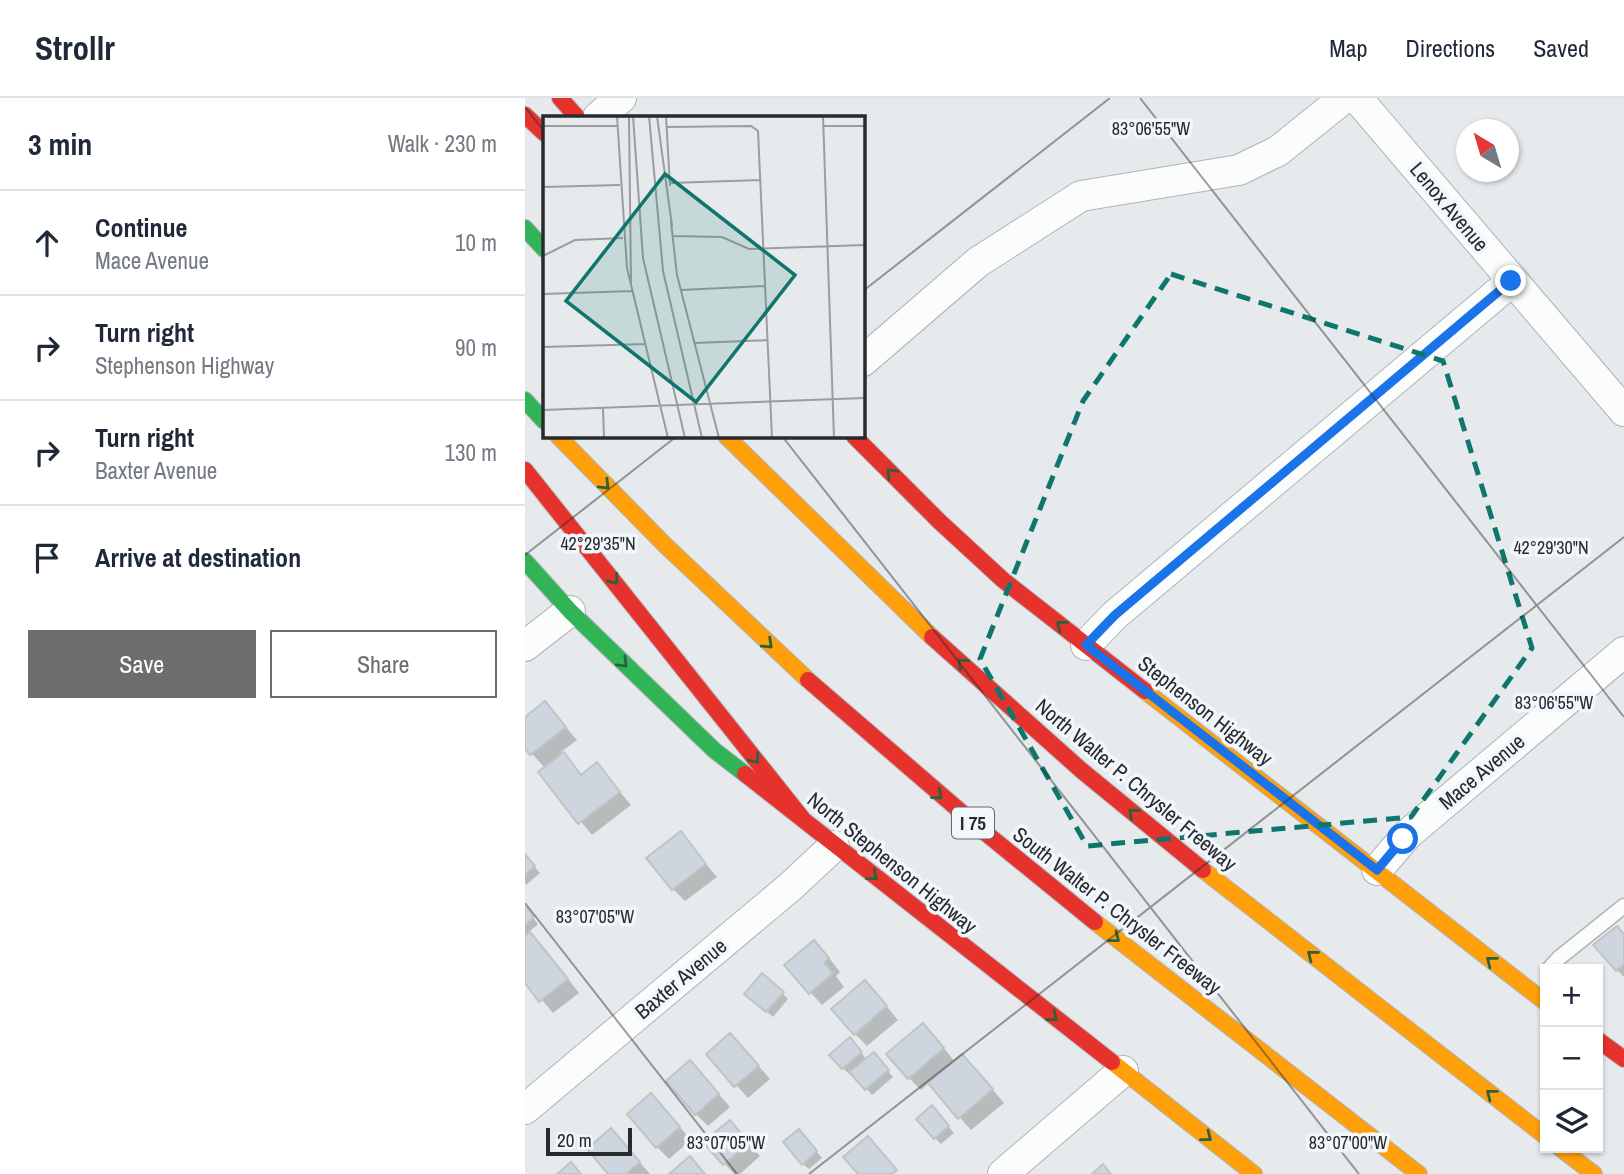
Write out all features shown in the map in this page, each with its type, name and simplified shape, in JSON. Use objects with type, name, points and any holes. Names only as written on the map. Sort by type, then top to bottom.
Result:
[{"type":"main road","points":[[560,98],[576,116]]},
{"type":"main road","points":[[525,115],[543,132]]},
{"type":"main road","points":[[525,228],[543,248]]},
{"type":"main road","points":[[525,400],[543,420]]},
{"type":"main road","name":"South Walter P. Chrysler Freeway","points":[[560,438],[708,587],[833,704],[923,782],[1103,929],[1419,1174]]},
{"type":"main road","name":"North Walter P. Chrysler Freeway","points":[[728,438],[824,535],[1081,769],[1168,842],[1540,1132]]},
{"type":"main road","name":"Stephenson Highway","points":[[856,438],[1003,580],[1540,999]]},
{"type":"main road","points":[[525,470],[802,818]]},
{"type":"main road","name":"North Stephenson Highway","points":[[525,561],[570,611],[714,750],[1254,1174]]},
{"type":"main road","points":[[1603,1044],[1624,1059]]},
{"type":"main road","points":[[1567,1153],[1594,1174]]},
{"type":"street","points":[[599,116],[621,98]]},
{"type":"street","points":[[865,359],[978,262],[1081,196],[1239,170],[1278,151],[1344,98]]},
{"type":"street","name":"Lenox Avenue","points":[[1357,98],[1624,411]]},
{"type":"street","points":[[1086,645],[1115,615],[1511,281]]},
{"type":"street","points":[[525,646],[570,611]]},
{"type":"street","name":"Mace Avenue","points":[[1377,870],[1408,834],[1624,652]]},
{"type":"street","name":"Baxter Avenue","points":[[525,1109],[790,887],[834,846]]},
{"type":"street","points":[[1003,1174],[1123,1071]]},
{"type":"lane","points":[[1554,964],[1624,906]]},
{"type":"lane","points":[[1530,992],[1540,980]]},
{"type":"highlighted area","points":[[1171,274],[1443,361],[1532,648],[1411,817],[1087,846],[980,659],[1083,401]]},
{"type":"building","points":[[545,701],[566,727],[530,755],[525,749],[525,717]]},
{"type":"building","points":[[564,752],[581,775],[597,762],[620,792],[578,824],[538,772]]},
{"type":"building","points":[[681,831],[706,864],[672,890],[646,858]]},
{"type":"building","points":[[525,854],[535,866],[525,875]]},
{"type":"building","points":[[525,906],[534,917],[525,925]]},
{"type":"building","points":[[1617,926],[1624,934],[1624,964],[1616,971],[1593,945]]},
{"type":"building","points":[[530,932],[568,979],[539,1002],[525,983],[525,936]]},
{"type":"building","points":[[814,940],[829,958],[824,963],[833,973],[809,994],[784,965]]},
{"type":"building","points":[[762,973],[784,992],[766,1012],[744,994]]},
{"type":"building","points":[[865,980],[887,1006],[854,1035],[831,1009]]},
{"type":"building","points":[[923,1023],[944,1048],[908,1079],[886,1054]]},
{"type":"building","points":[[730,1033],[759,1066],[734,1087],[706,1054]]},
{"type":"building","points":[[850,1037],[862,1052],[842,1069],[829,1055]]},
{"type":"building","points":[[874,1052],[889,1070],[865,1090],[849,1072]]},
{"type":"building","points":[[962,1054],[993,1089],[958,1119],[928,1083]]},
{"type":"building","points":[[690,1060],[719,1094],[695,1115],[666,1081]]},
{"type":"building","points":[[651,1093],[680,1127],[656,1148],[627,1114]]},
{"type":"building","points":[[932,1105],[949,1126],[934,1139],[916,1119]]},
{"type":"building","points":[[730,1120],[749,1143],[723,1165],[703,1142]]},
{"type":"building","points":[[611,1128],[640,1162],[626,1174],[608,1174],[587,1149]]},
{"type":"building","points":[[799,1129],[817,1151],[802,1165],[783,1142]]},
{"type":"building","points":[[868,1136],[897,1170],[892,1174],[858,1174],[843,1157]]},
{"type":"building","points":[[690,1156],[705,1174],[669,1174]]},
{"type":"building","points":[[571,1162],[581,1174],[557,1174]]},
{"type":"building","points":[[1103,1164],[1111,1174],[1092,1174]]},
{"type":"traffic: fast","points":[[525,228],[543,248]]},
{"type":"traffic: fast","points":[[525,400],[543,420]]},
{"type":"traffic: fast","points":[[525,561],[570,611],[714,750],[745,774]]},
{"type":"traffic: slow","points":[[560,438],[665,545],[808,680]]},
{"type":"traffic: slow","points":[[728,438],[932,637]]},
{"type":"traffic: slow","points":[[1145,691],[1540,998]]},
{"type":"traffic: slow","points":[[1203,870],[1540,1132]]},
{"type":"traffic: slow","points":[[1095,922],[1419,1174]]},
{"type":"traffic: slow","points":[[1112,1062],[1254,1174]]},
{"type":"traffic: slow","points":[[1567,1153],[1594,1174]]},
{"type":"traffic: jam","points":[[560,98],[576,116]]},
{"type":"traffic: jam","points":[[525,115],[543,132]]},
{"type":"traffic: jam","points":[[856,438],[1003,580],[1145,691]]},
{"type":"traffic: jam","points":[[525,470],[802,818]]},
{"type":"traffic: jam","points":[[932,637],[1081,770],[1203,870]]},
{"type":"traffic: jam","points":[[808,680],[982,830],[1095,922]]},
{"type":"traffic: jam","points":[[745,774],[1112,1062]]},
{"type":"traffic: jam","points":[[1603,1044],[1624,1059]]},
{"type":"route","points":[[1403,839],[1377,870],[1086,645],[1115,615],[1511,281]]}]
